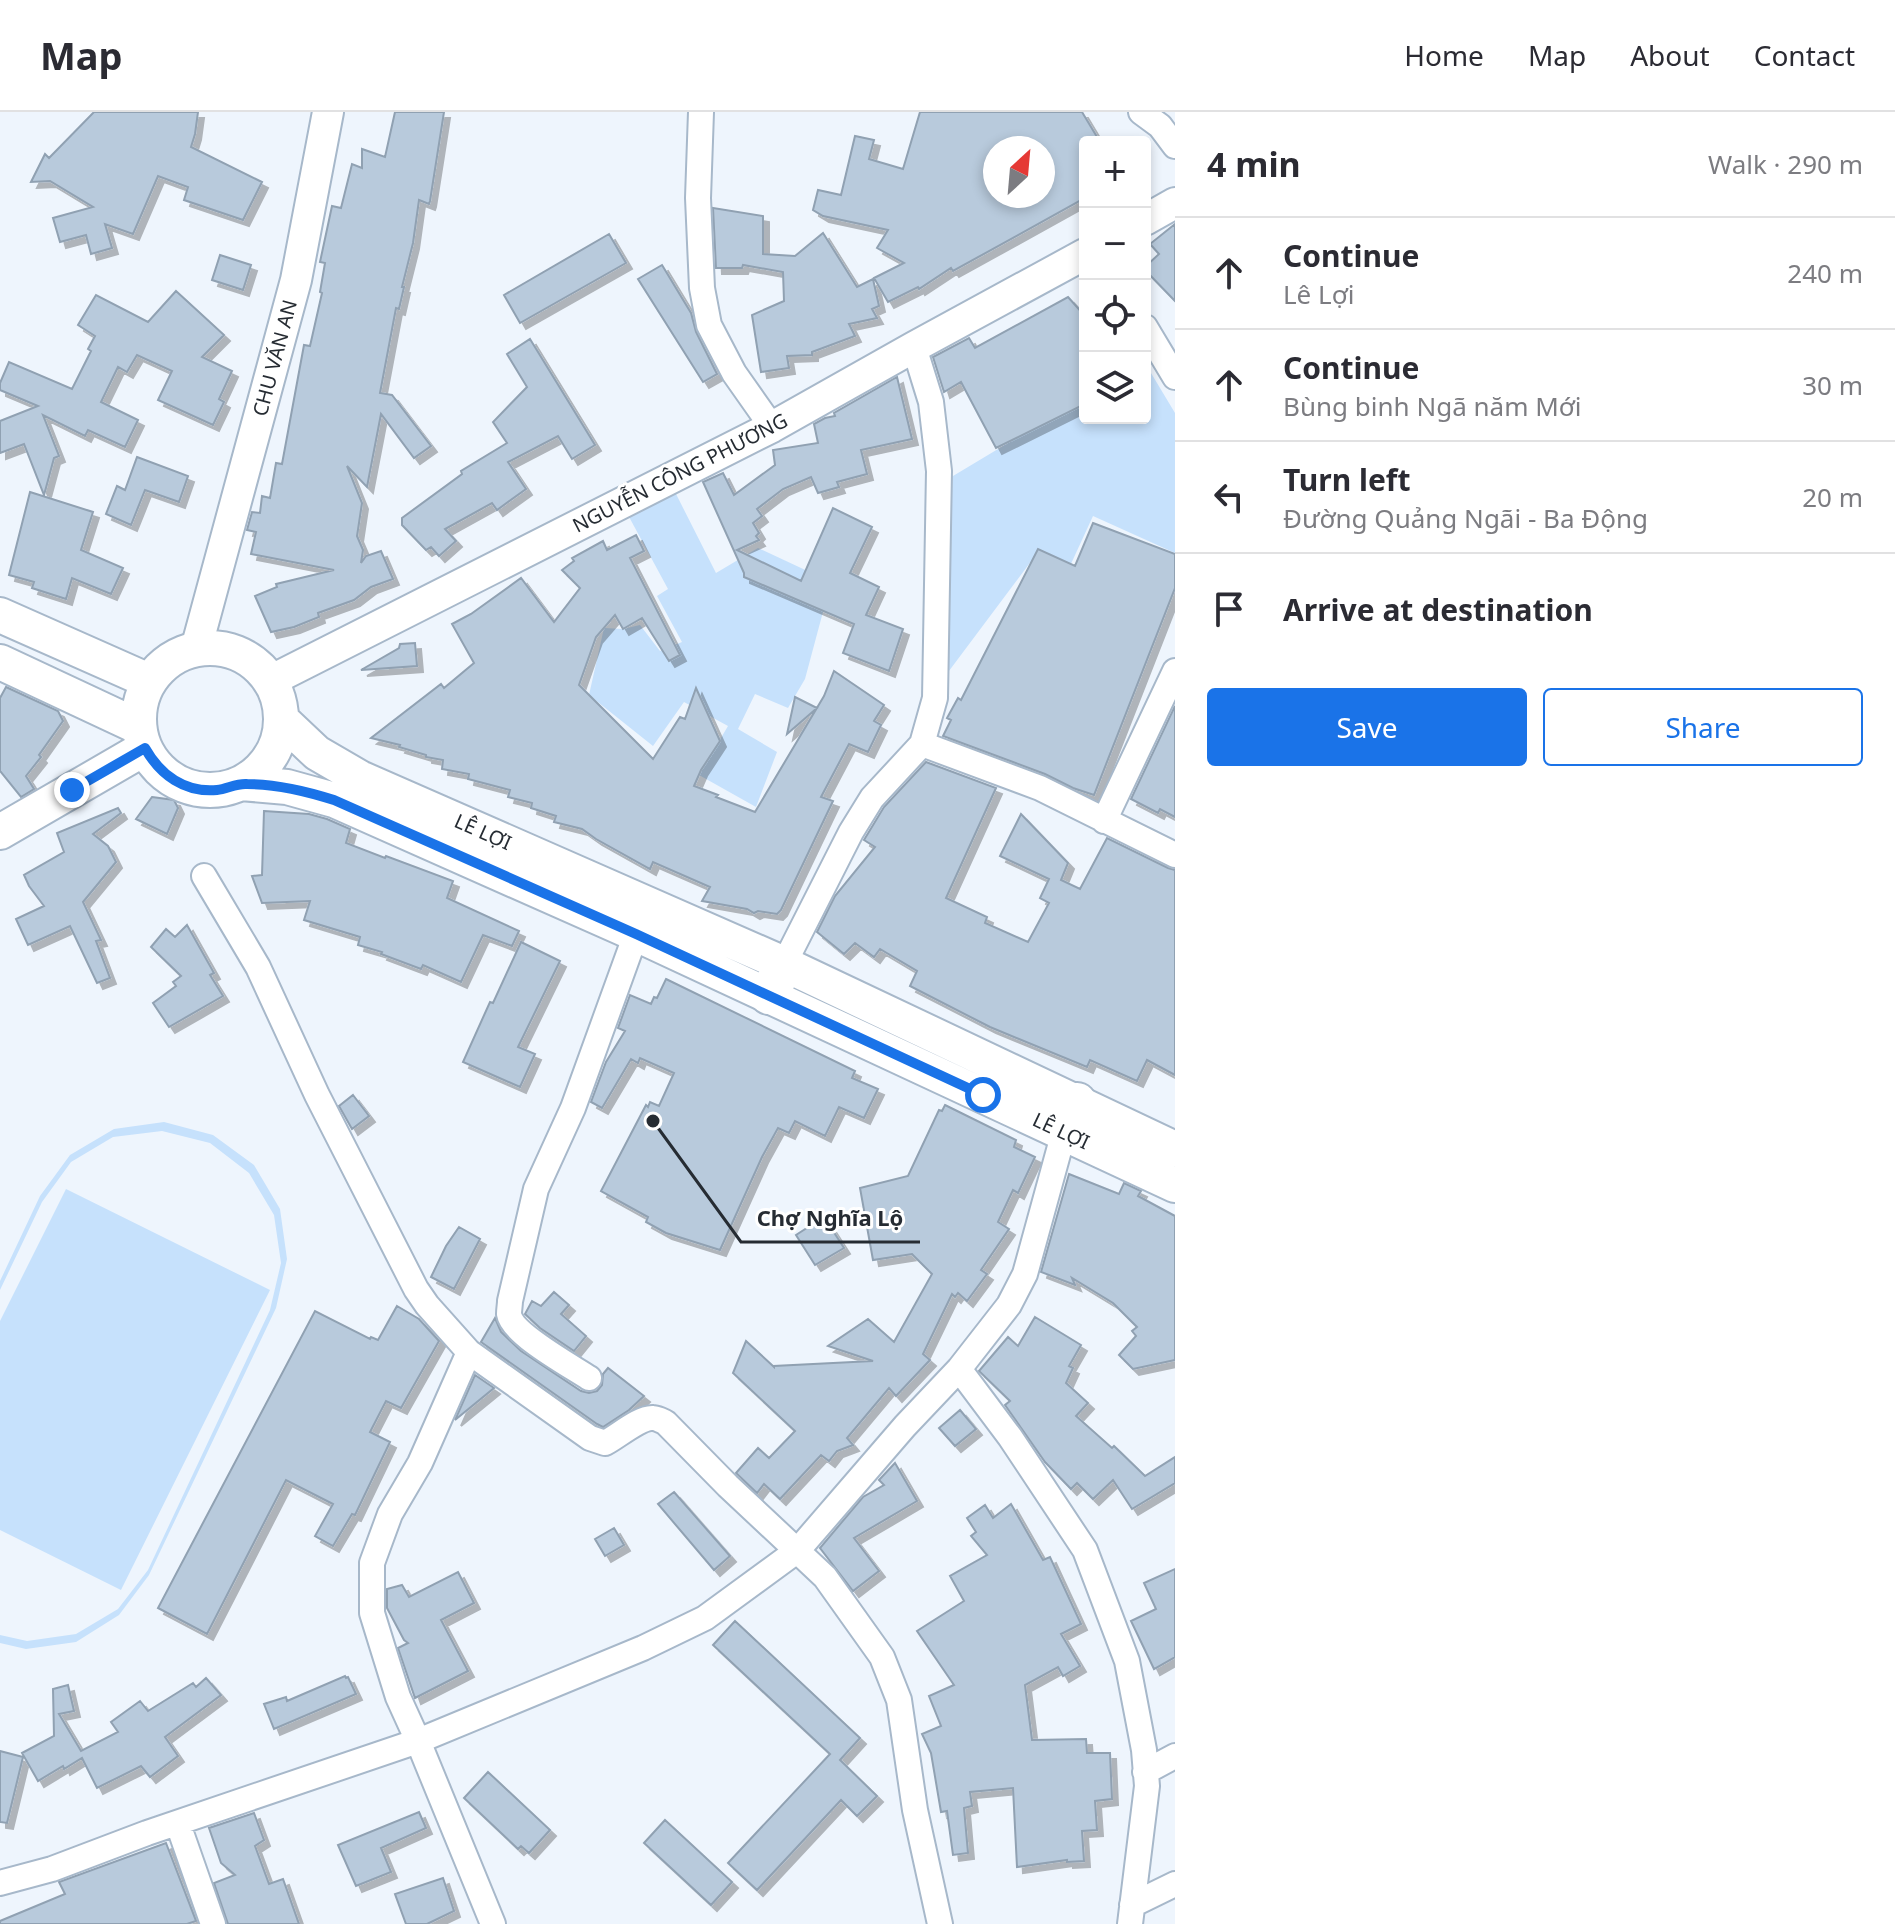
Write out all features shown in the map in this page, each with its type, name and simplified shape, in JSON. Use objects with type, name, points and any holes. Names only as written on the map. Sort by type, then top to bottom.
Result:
[{"type":"main road","points":[[0,615],[149,681]]},
{"type":"main road","points":[[217,648],[238,654],[256,665],[270,681],[279,699],[279,739],[258,772],[241,783],[217,790],[204,790],[180,784],[159,769],[142,738],[139,711],[149,681],[169,660],[196,649],[217,648]]},
{"type":"main road","points":[[0,662],[142,738]]},
{"type":"main road","name":"LÊ LỢI","points":[[281,719],[317,753],[360,778],[776,980],[1070,1117],[1175,1185]]},
{"type":"main road","points":[[0,832],[142,738]]},
{"type":"main road","name":"LÊ LỢI","points":[[241,783],[287,787],[334,800],[636,934],[776,980]]},
{"type":"main road","name":"LÊ LỢI","points":[[1070,1117],[1175,1149]]},
{"type":"street","name":"CHU VĂN AN","points":[[196,649],[296,280],[328,112]]},
{"type":"street","points":[[701,112],[698,198],[702,288],[709,325],[734,373],[772,427]]},
{"type":"street","points":[[1141,112],[1160,126],[1175,146]]},
{"type":"street","points":[[1151,217],[1175,203]]},
{"type":"street","name":"NGUYỄN CÔNG PHƯƠNG","points":[[270,681],[772,427],[1079,257]]},
{"type":"street","points":[[1151,337],[1175,377]]},
{"type":"street","points":[[776,980],[851,832],[872,798],[922,744],[935,698],[939,471],[931,402],[914,347]]},
{"type":"street","points":[[1104,821],[1175,671]]},
{"type":"street","points":[[922,744],[1040,788],[1175,855]]},
{"type":"street","points":[[204,876],[258,967],[317,1095],[427,1305],[469,1352],[590,1438],[605,1443],[643,1419],[655,1418],[666,1423],[825,1577],[882,1657],[899,1700],[915,1810],[940,1924]]},
{"type":"street","points":[[589,1378],[528,1338],[509,1315],[510,1301],[536,1189],[573,1108],[636,934]]},
{"type":"street","points":[[0,1883],[52,1869],[147,1833],[418,1741],[643,1648],[705,1618],[798,1550],[905,1426],[959,1369],[1009,1305],[1025,1274],[1070,1117]]},
{"type":"street","points":[[469,1352],[420,1463],[390,1514],[372,1563],[372,1613],[398,1697],[493,1924]]},
{"type":"street","points":[[959,1369],[1010,1437],[1085,1550],[1127,1661],[1144,1750],[1147,1786],[1131,1915]]},
{"type":"street","points":[[1145,1772],[1175,1756]]},
{"type":"street","points":[[178,1824],[213,1924]]},
{"type":"street","points":[[1131,1915],[1175,1884]]},
{"type":"shaded area","points":[[1151,373],[1175,413],[1175,553],[1093,516],[1070,566],[1038,552],[934,691],[938,485],[1079,401],[1079,424],[1151,424]]},
{"type":"shaded area","points":[[675,492],[716,573],[758,548],[831,582],[805,679],[788,708],[755,694],[738,729],[777,752],[756,807],[699,775],[728,726],[684,702],[653,746],[589,695],[604,628],[623,629],[640,625],[660,651],[682,642],[657,596],[668,589],[628,515]]},
{"type":"shaded area","points":[[164,1122],[213,1135],[254,1165],[280,1209],[287,1259],[276,1308],[149,1575],[119,1615],[76,1642],[26,1649],[0,1643],[0,1635],[27,1641],[76,1634],[118,1609],[148,1570],[270,1310],[281,1263],[274,1215],[249,1173],[210,1143],[162,1131],[113,1137],[71,1162],[42,1202],[0,1290],[0,1281],[40,1196],[70,1155],[114,1129]]},
{"type":"shaded area","points":[[66,1189],[270,1290],[121,1590],[0,1530],[0,1321]]},
{"type":"building","points":[[94,112],[198,112],[191,147],[262,182],[243,220],[184,200],[188,187],[158,176],[133,234],[105,224],[112,248],[91,254],[86,235],[60,242],[53,218],[93,207],[50,181],[31,182],[45,154],[49,158]]},
{"type":"building","points":[[395,112],[444,112],[430,201],[429,204],[419,200],[413,243],[399,309],[396,308],[380,393],[392,395],[431,446],[414,458],[381,414],[367,487],[347,466],[362,503],[357,536],[363,550],[361,563],[366,556],[381,551],[393,579],[371,587],[354,600],[318,613],[319,617],[271,632],[255,596],[277,587],[276,584],[334,570],[251,554],[256,532],[247,530],[252,512],[260,513],[262,496],[270,498],[276,463],[282,464],[304,345],[310,346],[322,293],[325,263],[320,262],[332,206],[341,208],[352,164],[362,168],[362,149],[385,157]]},
{"type":"building","points":[[920,112],[1082,112],[1096,136],[1079,136],[1079,201],[953,271],[951,268],[919,289],[888,302],[874,278],[904,263],[877,248],[888,230],[823,216],[813,210],[818,190],[841,195],[855,136],[874,140],[869,159],[903,169]]},
{"type":"building","points":[[713,208],[763,216],[763,254],[795,256],[823,233],[857,287],[873,279],[879,306],[872,309],[877,318],[849,324],[855,336],[812,352],[812,355],[787,356],[789,368],[761,372],[752,315],[784,301],[783,272],[743,265],[742,268],[716,268]]},
{"type":"building","points":[[1175,224],[1175,301],[1151,276],[1151,261],[1159,254],[1151,243]]},
{"type":"building","points":[[609,234],[626,263],[520,323],[504,295]]},
{"type":"building","points":[[220,255],[251,265],[243,290],[212,280]]},
{"type":"building","points":[[662,265],[691,313],[696,332],[717,374],[703,382],[638,279]]},
{"type":"building","points":[[176,291],[224,335],[202,357],[232,371],[219,399],[224,402],[213,425],[158,400],[172,371],[137,355],[127,372],[118,367],[101,402],[138,420],[125,447],[88,430],[85,436],[43,415],[59,456],[54,458],[44,495],[24,444],[0,453],[0,421],[38,406],[0,390],[9,362],[72,389],[95,336],[78,325],[96,295],[148,322]]},
{"type":"building","points":[[1068,297],[1079,309],[1079,407],[996,448],[961,382],[944,392],[933,357],[969,338],[975,348]]},
{"type":"building","points":[[530,339],[595,445],[572,459],[558,436],[508,462],[526,489],[497,510],[492,503],[445,529],[456,541],[439,556],[431,547],[426,550],[402,525],[402,518],[462,474],[461,471],[507,443],[493,422],[527,387],[507,354]]},
{"type":"building","points":[[897,377],[912,439],[861,450],[867,474],[837,482],[839,487],[818,493],[811,477],[783,489],[757,509],[762,516],[753,523],[759,540],[737,550],[801,581],[833,508],[872,527],[850,573],[879,587],[866,615],[903,629],[889,671],[843,653],[854,624],[744,577],[703,482],[723,473],[734,495],[775,465],[773,450],[818,443],[814,424],[835,416],[834,413]]},
{"type":"building","points":[[137,457],[188,476],[179,502],[145,490],[131,525],[106,514],[117,486],[125,490]]},
{"type":"building","points":[[30,492],[93,512],[81,550],[123,568],[111,594],[72,578],[66,599],[32,588],[34,582],[9,575]]},
{"type":"building","points":[[1093,523],[1175,554],[1175,588],[1094,795],[943,736],[951,720],[947,718],[958,698],[961,700],[1038,549],[1075,566]]},
{"type":"building","points":[[636,535],[644,551],[630,558],[680,655],[669,661],[642,618],[623,629],[615,615],[596,637],[579,685],[653,759],[680,717],[685,719],[696,688],[720,741],[694,786],[755,812],[824,696],[834,671],[884,705],[874,721],[881,725],[868,752],[849,744],[821,797],[833,801],[777,914],[754,913],[702,901],[710,887],[653,862],[650,869],[582,829],[554,822],[556,816],[531,808],[532,803],[508,797],[510,790],[468,779],[469,774],[442,769],[443,760],[371,738],[441,684],[444,688],[474,663],[452,624],[521,578],[554,622],[580,588],[562,570],[574,561],[572,558],[603,541],[607,550]]},
{"type":"building","points":[[415,643],[417,666],[361,670],[399,648],[400,644]]},
{"type":"building","points":[[6,687],[58,711],[63,721],[26,776],[34,789],[21,797],[0,771],[0,698]]},
{"type":"building","points":[[795,697],[817,708],[787,734]]},
{"type":"building","points":[[1175,706],[1175,817],[1160,809],[1158,813],[1131,799]]},
{"type":"building","points":[[926,762],[996,788],[946,898],[987,917],[985,923],[1028,942],[1049,903],[1040,898],[1049,879],[1000,856],[1021,814],[1068,863],[1061,880],[1080,889],[1107,838],[1175,870],[1175,1075],[1147,1060],[1137,1081],[1090,1060],[1087,1067],[990,1027],[910,986],[917,971],[880,949],[874,957],[855,943],[844,954],[817,932],[835,896],[875,847],[864,840],[884,807]]},
{"type":"building","points":[[152,797],[174,800],[178,808],[167,834],[136,819]]},
{"type":"building","points":[[118,808],[121,813],[93,834],[108,846],[116,862],[83,902],[101,940],[96,941],[110,978],[97,983],[70,926],[28,945],[16,919],[44,906],[24,875],[64,852],[57,833]]},
{"type":"building","points":[[264,811],[309,814],[327,819],[350,829],[346,843],[453,881],[447,898],[519,931],[512,946],[483,935],[461,982],[423,965],[421,969],[358,945],[360,937],[304,920],[310,901],[262,903],[252,876],[262,875]]},
{"type":"building","points":[[187,925],[223,996],[169,1027],[153,1003],[176,986],[173,982],[181,976],[151,947],[166,929],[175,937]]},
{"type":"building","points":[[521,942],[560,961],[518,1047],[535,1054],[520,1087],[463,1062]]},
{"type":"building","points":[[666,979],[855,1071],[852,1078],[878,1089],[864,1118],[839,1107],[825,1136],[795,1121],[789,1133],[778,1128],[720,1250],[666,1233],[646,1222],[648,1217],[601,1191],[646,1105],[648,1107],[650,1102],[659,1106],[674,1073],[640,1058],[638,1063],[631,1059],[602,1108],[591,1102],[606,1062],[625,1031],[618,1028],[630,995],[651,1004]]},
{"type":"building","points":[[353,1095],[369,1116],[352,1129],[339,1106]]},
{"type":"building","points":[[945,1105],[1016,1140],[1014,1147],[1035,1157],[1018,1193],[1013,1190],[998,1222],[1009,1229],[981,1270],[987,1274],[967,1301],[958,1293],[955,1297],[952,1294],[923,1354],[930,1360],[896,1396],[889,1388],[847,1438],[853,1445],[837,1451],[829,1461],[821,1455],[780,1499],[764,1484],[757,1493],[736,1473],[758,1448],[769,1458],[795,1431],[733,1373],[746,1341],[774,1367],[873,1361],[828,1346],[868,1319],[894,1342],[932,1274],[912,1254],[873,1260],[860,1188],[908,1176],[939,1110],[942,1111]]},
{"type":"building","points":[[1069,1174],[1119,1194],[1124,1183],[1141,1191],[1138,1196],[1175,1216],[1175,1360],[1133,1369],[1119,1355],[1136,1336],[1132,1331],[1137,1327],[1113,1303],[1072,1278],[1075,1285],[1041,1272]]},
{"type":"building","points":[[824,1217],[844,1248],[815,1265],[796,1235]]},
{"type":"building","points":[[459,1227],[480,1239],[454,1289],[431,1277]]},
{"type":"building","points":[[554,1292],[569,1305],[561,1314],[586,1336],[574,1351],[525,1314],[532,1301],[541,1306]]},
{"type":"building","points":[[397,1306],[419,1319],[439,1341],[401,1408],[386,1401],[370,1432],[390,1442],[355,1515],[352,1514],[333,1546],[315,1536],[333,1504],[286,1480],[207,1634],[158,1608],[315,1311],[370,1339],[378,1340]]},
{"type":"building","points":[[1035,1317],[1081,1345],[1069,1366],[1073,1368],[1066,1383],[1088,1403],[1076,1416],[1145,1476],[1175,1457],[1175,1483],[1132,1509],[1113,1480],[1093,1499],[1077,1483],[1071,1489],[1045,1462],[1005,1405],[1010,1401],[979,1371],[1008,1337],[1018,1346]]},
{"type":"building","points":[[495,1318],[501,1332],[521,1351],[581,1391],[597,1391],[608,1368],[644,1396],[603,1427],[597,1424],[481,1342]]},
{"type":"building","points":[[475,1375],[494,1388],[455,1420]]},
{"type":"building","points":[[960,1410],[976,1429],[955,1446],[939,1428]]},
{"type":"building","points":[[895,1463],[917,1501],[854,1538],[879,1571],[853,1591],[820,1548],[863,1497],[884,1485],[879,1480]]},
{"type":"building","points":[[674,1492],[730,1556],[714,1570],[658,1504]]},
{"type":"building","points":[[1011,1504],[1043,1560],[1050,1557],[1081,1624],[1061,1634],[1080,1666],[1063,1676],[1058,1667],[1025,1685],[1032,1740],[1086,1739],[1087,1753],[1110,1753],[1112,1799],[1095,1801],[1097,1830],[1082,1831],[1084,1861],[1067,1860],[1017,1867],[1013,1788],[970,1792],[972,1806],[964,1808],[968,1853],[953,1855],[947,1811],[941,1812],[931,1753],[922,1734],[941,1726],[929,1696],[954,1685],[917,1631],[964,1601],[950,1576],[987,1555],[971,1536],[976,1532],[967,1518],[985,1505],[993,1518]]},
{"type":"building","points":[[614,1528],[624,1545],[605,1556],[595,1539]]},
{"type":"building","points":[[1175,1569],[1175,1657],[1154,1669],[1131,1621],[1156,1609],[1144,1583]]},
{"type":"building","points":[[458,1572],[474,1603],[441,1620],[468,1671],[415,1698],[398,1648],[408,1643],[387,1608],[387,1589],[402,1585],[409,1597]]},
{"type":"building","points":[[735,1621],[860,1738],[840,1760],[877,1796],[857,1816],[841,1800],[757,1890],[728,1863],[830,1754],[713,1645]]},
{"type":"building","points":[[345,1676],[356,1694],[274,1729],[264,1704],[286,1697],[287,1701]]},
{"type":"building","points":[[206,1678],[221,1695],[165,1737],[178,1756],[150,1777],[141,1766],[97,1788],[82,1758],[38,1781],[22,1753],[54,1736],[53,1689],[68,1685],[74,1711],[59,1714],[81,1751],[118,1732],[111,1722],[140,1701],[148,1711],[193,1683],[196,1687]]},
{"type":"building","points":[[0,1751],[23,1757],[7,1823],[0,1822]]},
{"type":"building","points":[[488,1772],[550,1830],[529,1853],[521,1846],[518,1849],[464,1798]]},
{"type":"building","points":[[419,1812],[426,1828],[381,1848],[391,1872],[356,1886],[338,1845]]},
{"type":"building","points":[[254,1813],[264,1840],[255,1846],[269,1884],[283,1879],[299,1924],[228,1924],[214,1883],[235,1875],[221,1863],[209,1828]]},
{"type":"building","points":[[665,1820],[732,1882],[711,1905],[644,1843]]},
{"type":"building","points":[[166,1843],[196,1921],[187,1924],[0,1924],[0,1921],[65,1894],[59,1882]]},
{"type":"building","points":[[443,1878],[454,1911],[427,1924],[406,1924],[395,1894]]},
{"type":"place","name":"Chợ Nghĩa Lộ","points":[[653,1121]]},
{"type":"route","points":[[72,790],[145,748],[159,769],[180,784],[192,788],[217,790],[241,783],[311,792],[636,934],[983,1095]]}]
